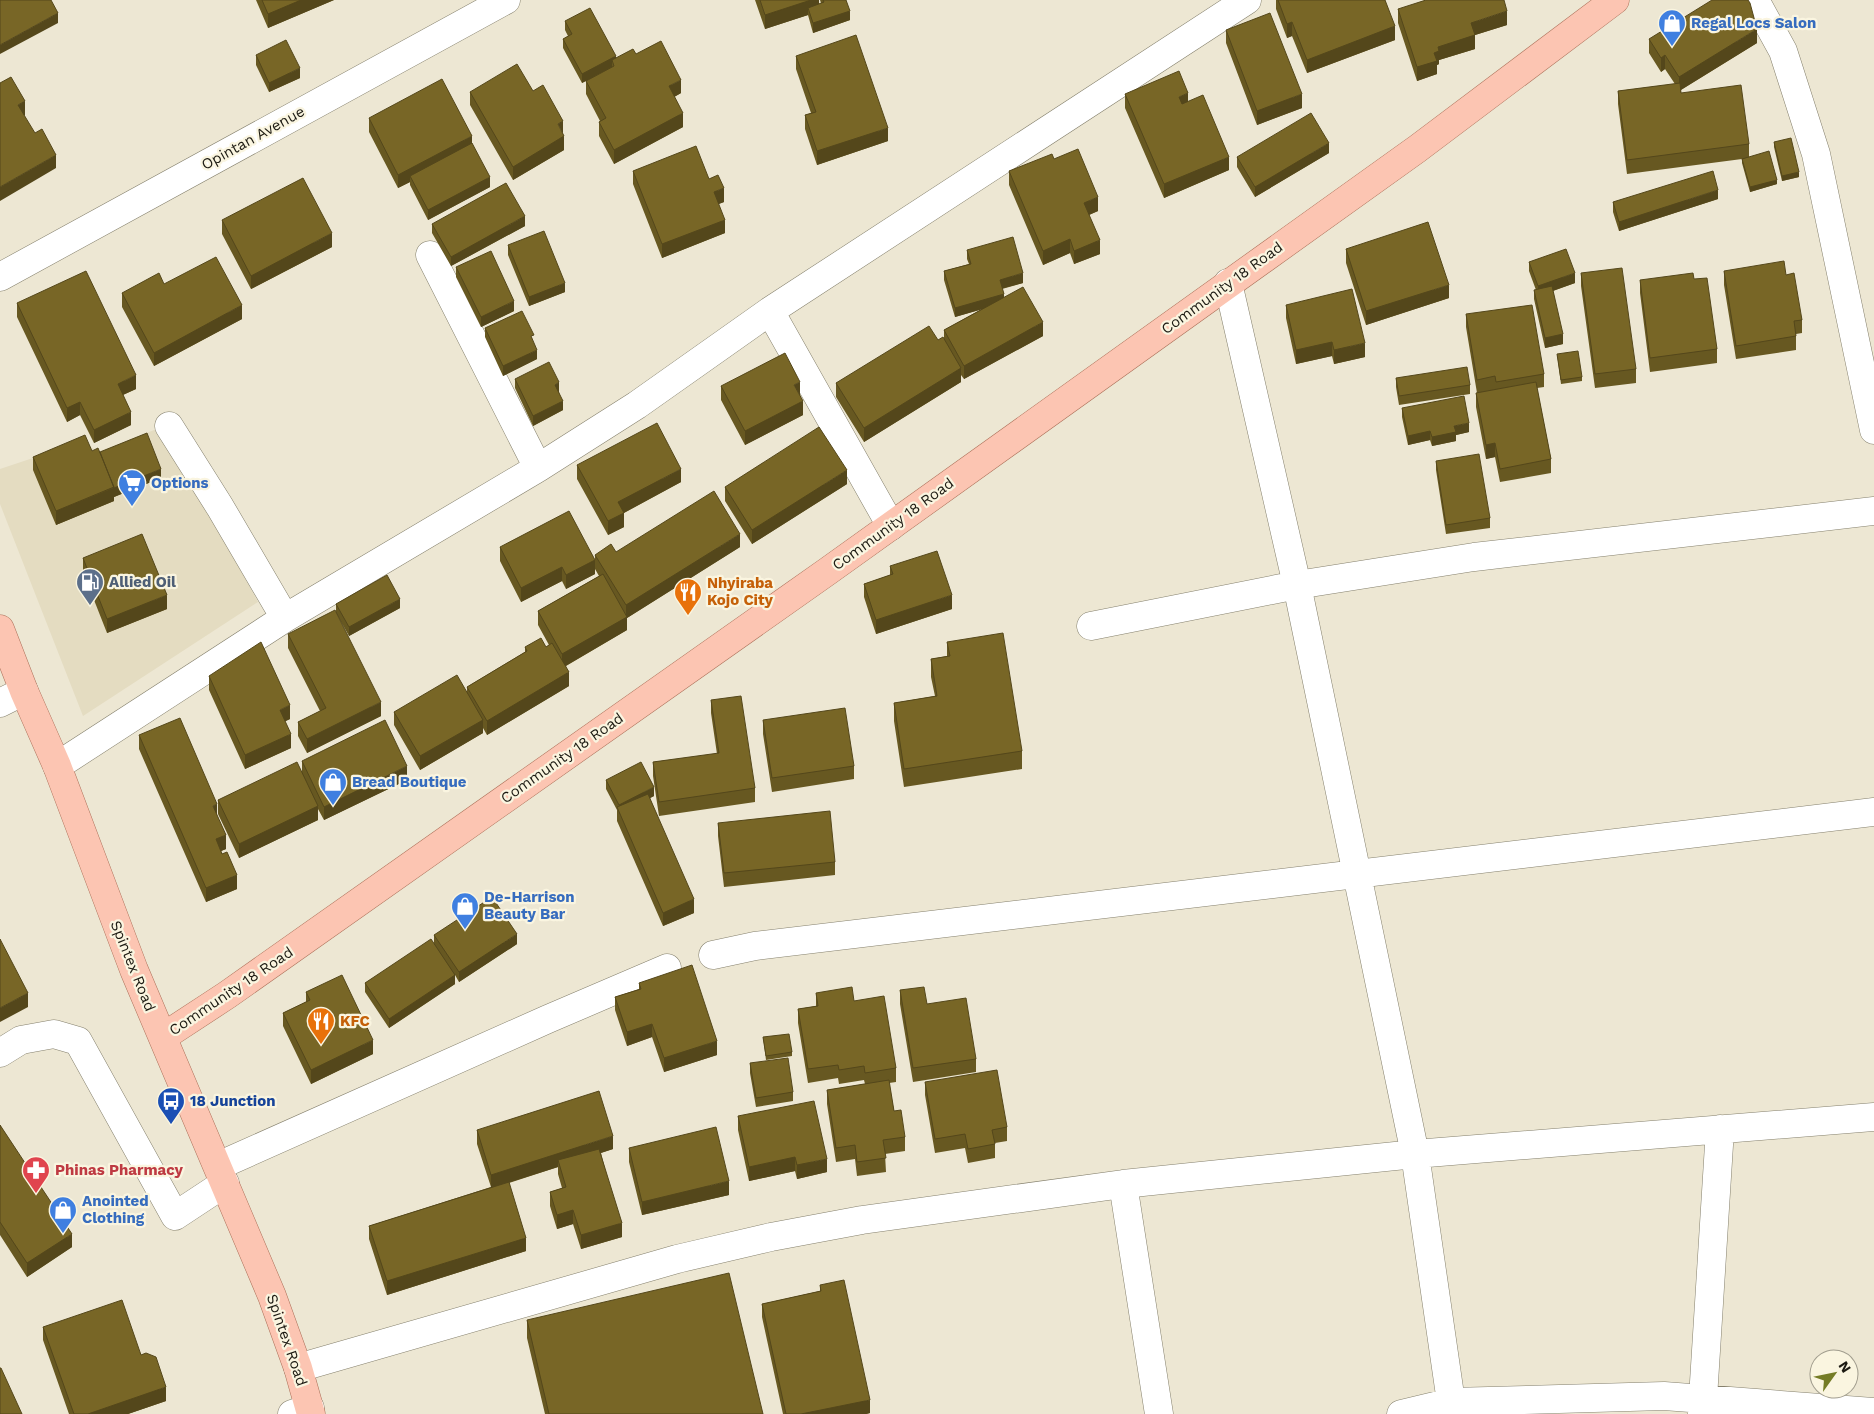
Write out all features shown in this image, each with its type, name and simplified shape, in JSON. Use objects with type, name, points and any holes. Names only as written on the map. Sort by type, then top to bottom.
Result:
[{"type":"main road","name":"Community 18 Road","points":[[163,1037],[227,995],[891,526],[1417,149],[1615,0]]},
{"type":"main road","name":"Spintex Road","points":[[0,629],[24,691],[57,766],[134,970],[272,1296],[298,1368],[304,1412]]},
{"type":"street","name":"Opintan Avenue","points":[[0,277],[506,0]]},
{"type":"street","points":[[57,766],[286,618],[538,468],[637,405],[770,311],[1247,0]]},
{"type":"street","points":[[1755,0],[1783,51],[1816,154],[1874,430]]},
{"type":"street","points":[[430,255],[538,468]]},
{"type":"street","points":[[1228,283],[1297,585],[1415,1154],[1452,1402]]},
{"type":"street","points":[[770,311],[891,526]]},
{"type":"street","points":[[169,426],[286,618]]},
{"type":"street","points":[[1091,626],[1297,585],[1474,557],[1874,511]]},
{"type":"street","points":[[0,703],[24,691]]},
{"type":"street","points":[[713,955],[755,946],[1874,812]]},
{"type":"street","points":[[0,1053],[21,1040],[54,1034],[78,1041],[175,1216],[221,1175],[530,1027],[667,968]]},
{"type":"street","points":[[298,1368],[677,1259],[752,1241],[862,1220],[1123,1184],[1415,1154],[1874,1117]]},
{"type":"street","points":[[1703,1406],[1720,1129]]},
{"type":"street","points":[[1123,1184],[1159,1414]]},
{"type":"street","points":[[1401,1414],[1452,1402],[1664,1396],[1703,1406],[1874,1412]]},
{"type":"shaded area","points":[[162,427],[258,602],[83,716],[0,504],[0,469],[84,441],[97,452]]},
{"type":"building","points":[[0,0],[51,0],[58,13],[0,45]]},
{"type":"building","points":[[262,0],[301,0],[268,14]]},
{"type":"building","points":[[760,0],[811,0],[765,15]]},
{"type":"building","points":[[823,0],[846,0],[850,11],[813,23],[808,8],[824,2]]},
{"type":"building","points":[[1278,0],[1385,0],[1395,26],[1307,60],[1292,22],[1287,24]]},
{"type":"building","points":[[1426,0],[1504,0],[1507,11],[1471,23],[1475,35],[1438,47],[1439,51],[1434,53],[1437,61],[1417,67],[1398,9]]},
{"type":"building","points":[[1712,0],[1748,0],[1757,29],[1679,77],[1665,55],[1661,58],[1649,39]]},
{"type":"building","points":[[590,8],[616,56],[582,74],[563,39],[572,34],[565,21]]},
{"type":"building","points":[[1270,13],[1302,94],[1257,111],[1226,30]]},
{"type":"building","points":[[856,35],[888,128],[817,151],[805,115],[816,112],[796,56]]},
{"type":"building","points":[[286,40],[300,68],[269,83],[256,55]]},
{"type":"building","points":[[661,41],[681,80],[669,86],[683,113],[614,150],[599,122],[606,118],[586,81],[614,66],[612,60],[633,49],[636,54]]},
{"type":"building","points":[[517,64],[533,91],[543,85],[563,121],[558,124],[564,136],[513,167],[470,92]]},
{"type":"building","points":[[1179,71],[1188,93],[1179,97],[1182,104],[1203,95],[1229,157],[1164,184],[1125,94]]},
{"type":"building","points":[[11,77],[25,101],[18,105],[35,133],[42,129],[56,155],[0,187],[0,83]]},
{"type":"building","points":[[442,79],[472,136],[398,175],[369,118]]},
{"type":"building","points":[[1680,83],[1681,93],[1741,85],[1749,144],[1627,160],[1618,91]]},
{"type":"building","points":[[1311,113],[1329,143],[1255,187],[1237,157]]},
{"type":"building","points":[[1791,138],[1799,172],[1782,176],[1774,142]]},
{"type":"building","points":[[472,143],[490,177],[428,210],[410,176]]},
{"type":"building","points":[[696,146],[709,179],[718,175],[724,188],[714,192],[725,220],[662,244],[633,171]]},
{"type":"building","points":[[1078,149],[1098,197],[1084,203],[1100,240],[1074,251],[1070,239],[1043,251],[1009,171],[1052,154],[1054,159]]},
{"type":"building","points":[[1769,151],[1777,180],[1750,187],[1742,159]]},
{"type":"building","points":[[1713,171],[1718,190],[1619,222],[1613,202]]},
{"type":"building","points":[[303,178],[332,233],[251,276],[222,220]]},
{"type":"building","points":[[506,183],[525,216],[451,257],[432,224]]},
{"type":"building","points":[[1428,222],[1449,285],[1366,311],[1346,249]]},
{"type":"building","points":[[544,231],[565,283],[529,297],[508,245]]},
{"type":"building","points":[[1013,237],[1023,273],[1000,280],[1004,294],[955,308],[944,271],[971,264],[967,250]]},
{"type":"building","points":[[1566,249],[1575,273],[1538,286],[1529,262]]},
{"type":"building","points":[[491,251],[514,301],[481,317],[456,267]]},
{"type":"building","points":[[216,257],[242,305],[154,353],[122,293],[159,273],[164,284]]},
{"type":"building","points":[[1784,261],[1786,275],[1794,273],[1802,320],[1794,321],[1796,336],[1736,346],[1724,271]]},
{"type":"building","points":[[1622,268],[1636,369],[1595,374],[1581,273]]},
{"type":"building","points":[[86,271],[136,375],[118,384],[131,412],[94,430],[80,402],[67,408],[17,303]]},
{"type":"building","points":[[1693,273],[1694,279],[1707,278],[1717,349],[1650,358],[1640,280]]},
{"type":"building","points":[[1552,286],[1563,334],[1545,338],[1534,290]]},
{"type":"building","points":[[1023,287],[1043,322],[964,366],[944,330]]},
{"type":"building","points":[[1352,289],[1365,343],[1334,350],[1332,342],[1296,350],[1286,305]]},
{"type":"building","points":[[1532,305],[1544,374],[1496,382],[1495,376],[1477,380],[1466,314]]},
{"type":"building","points":[[522,311],[534,335],[531,336],[537,350],[503,366],[485,328]]},
{"type":"building","points":[[929,326],[938,340],[943,337],[961,368],[864,428],[836,383]]},
{"type":"building","points":[[1578,351],[1582,377],[1561,380],[1557,354]]},
{"type":"building","points":[[785,353],[800,382],[794,385],[803,401],[745,431],[721,386]]},
{"type":"building","points":[[549,362],[559,382],[555,385],[563,401],[533,416],[515,379]]},
{"type":"building","points":[[1467,367],[1470,385],[1399,396],[1396,378]]},
{"type":"building","points":[[1536,382],[1551,459],[1500,469],[1495,443],[1486,445],[1476,393]]},
{"type":"building","points":[[1464,396],[1469,423],[1454,426],[1456,432],[1432,437],[1430,431],[1408,436],[1402,408]]},
{"type":"building","points":[[657,423],[681,469],[618,502],[624,513],[608,521],[577,465]]},
{"type":"building","points":[[819,427],[847,470],[752,530],[725,487]]},
{"type":"building","points":[[147,433],[161,469],[114,488],[100,452]]},
{"type":"building","points":[[85,435],[92,451],[98,448],[114,487],[56,511],[33,457]]},
{"type":"building","points":[[1479,454],[1490,518],[1446,525],[1436,461]]},
{"type":"building","points":[[714,491],[740,534],[626,605],[595,555],[611,544],[616,552]]},
{"type":"building","points":[[569,511],[595,560],[566,575],[562,567],[521,588],[500,547]]},
{"type":"building","points":[[142,534],[167,595],[107,619],[83,558]]},
{"type":"building","points":[[937,551],[952,595],[876,620],[864,584],[893,574],[890,566]]},
{"type":"building","points":[[603,574],[627,617],[562,654],[538,611]]},
{"type":"building","points":[[387,575],[400,599],[349,627],[336,604]]},
{"type":"building","points":[[335,610],[381,702],[307,739],[298,722],[326,708],[288,634]]},
{"type":"building","points":[[1003,633],[1022,751],[904,769],[894,703],[937,696],[931,659],[950,656],[947,642]]},
{"type":"building","points":[[541,638],[546,647],[552,643],[569,672],[487,721],[467,687],[527,651],[525,647]]},
{"type":"building","points":[[261,642],[290,705],[280,710],[291,734],[245,755],[209,676]]},
{"type":"building","points":[[457,675],[483,720],[420,756],[394,712]]},
{"type":"building","points":[[741,696],[755,788],[659,802],[653,762],[719,753],[711,700]]},
{"type":"building","points":[[845,708],[854,766],[772,778],[763,720]]},
{"type":"building","points":[[180,718],[217,804],[213,806],[226,835],[216,839],[222,854],[227,852],[237,875],[206,888],[139,735]]},
{"type":"building","points":[[385,720],[407,766],[324,807],[302,761]]},
{"type":"building","points":[[297,762],[318,806],[239,844],[218,800]]},
{"type":"building","points":[[641,762],[654,787],[619,805],[606,780]]},
{"type":"building","points":[[648,794],[694,899],[663,913],[617,807]]},
{"type":"building","points":[[830,811],[835,862],[724,873],[718,823]]},
{"type":"building","points":[[492,897],[517,934],[459,972],[434,935]]},
{"type":"building","points":[[0,939],[28,993],[0,1008]]},
{"type":"building","points":[[431,939],[455,975],[389,1019],[365,983]]},
{"type":"building","points":[[692,965],[717,1041],[664,1058],[652,1024],[627,1032],[615,997],[641,989],[639,983]]},
{"type":"building","points":[[342,975],[373,1040],[311,1070],[283,1013],[310,1000],[306,992]]},
{"type":"building","points":[[852,987],[854,1001],[884,996],[896,1068],[865,1073],[864,1066],[839,1070],[838,1065],[808,1069],[798,1009],[818,1006],[816,993]]},
{"type":"building","points":[[924,987],[927,1004],[966,998],[976,1059],[913,1068],[900,990]]},
{"type":"building","points":[[789,1034],[792,1052],[766,1056],[763,1037]]},
{"type":"building","points":[[788,1058],[793,1092],[756,1098],[750,1063]]},
{"type":"building","points":[[997,1070],[1007,1127],[992,1130],[995,1144],[968,1149],[965,1134],[935,1139],[925,1082]]},
{"type":"building","points":[[889,1080],[894,1111],[901,1110],[905,1137],[883,1140],[886,1158],[857,1162],[855,1145],[836,1148],[827,1090]]},
{"type":"building","points":[[599,1091],[613,1136],[491,1175],[477,1130]]},
{"type":"building","points":[[814,1101],[827,1159],[797,1165],[795,1157],[749,1167],[738,1116]]},
{"type":"building","points":[[0,1125],[72,1234],[27,1263],[0,1222]]},
{"type":"building","points":[[716,1127],[729,1181],[642,1202],[629,1148]]},
{"type":"building","points":[[599,1149],[622,1223],[581,1235],[573,1210],[557,1215],[550,1192],[566,1187],[558,1160]]},
{"type":"building","points":[[509,1182],[526,1238],[387,1281],[369,1226]]},
{"type":"building","points":[[729,1273],[763,1414],[549,1414],[527,1320]]},
{"type":"building","points":[[844,1280],[870,1400],[801,1414],[786,1414],[762,1304],[821,1291],[820,1285]]},
{"type":"building","points":[[122,1300],[141,1355],[146,1353],[156,1357],[166,1387],[88,1414],[74,1414],[43,1327]]},
{"type":"building","points":[[1,1368],[22,1414],[0,1414]]},
{"type":"place","name":"Regal Locs Salon","points":[[1672,47]]},
{"type":"place","name":"Options","points":[[132,507]]},
{"type":"place","name":"Allied Oil","points":[[90,606]]},
{"type":"place","name":"Nhyiraba Kojo City","points":[[688,616]]},
{"type":"place","name":"Bread Boutique","points":[[333,806]]},
{"type":"place","name":"De-Harrison Beauty Bar","points":[[465,930]]},
{"type":"place","name":"KFC","points":[[321,1045]]},
{"type":"place","name":"18 Junction","points":[[171,1125]]},
{"type":"place","name":"Phinas Pharmacy","points":[[36,1194]]},
{"type":"place","name":"Anointed Clothing","points":[[63,1234]]}]
